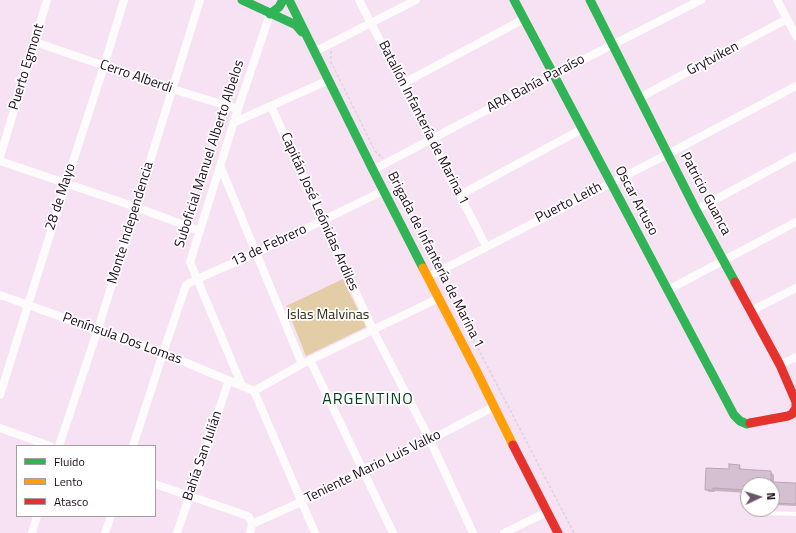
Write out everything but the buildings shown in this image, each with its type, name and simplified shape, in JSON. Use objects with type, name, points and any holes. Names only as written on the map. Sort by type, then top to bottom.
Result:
[{"type":"street","name":"Puerto Egmont","points":[[0,157],[48,0]]},
{"type":"street","name":"28 de Mayo","points":[[0,395],[124,0]]},
{"type":"street","name":"Monte Independencia","points":[[59,445],[98,329],[200,0]]},
{"type":"street","points":[[242,0],[296,25],[307,37]]},
{"type":"street","name":"Suboficial Manuel Alberto Albelos","points":[[242,386],[190,262],[221,168],[238,109],[270,14],[279,7],[284,0]]},
{"type":"street","name":"Brigada de Infantería de Marina 1","points":[[289,0],[372,170],[428,276],[558,533]]},
{"type":"street","name":"Batallón Infantería de Marina 1","points":[[360,0],[430,140],[486,246]]},
{"type":"street","points":[[314,52],[416,0]]},
{"type":"street","name":"Oscar Artuso","points":[[514,0],[734,415],[740,421],[747,424],[788,416],[792,414],[796,408],[796,402]]},
{"type":"street","name":"Patricio Guanca","points":[[590,0],[696,210],[780,366],[796,402]]},
{"type":"street","name":"ARA Bahía Paraíso","points":[[372,170],[553,74],[701,0]]},
{"type":"street","points":[[778,0],[796,36]]},
{"type":"street","points":[[402,84],[524,19]]},
{"type":"street","name":"Grytviken","points":[[639,98],[787,19]]},
{"type":"street","name":"Cerro Alberdi","points":[[35,42],[172,89],[238,109]]},
{"type":"street","points":[[235,122],[329,80]]},
{"type":"street","name":"Puerto Leith","points":[[428,276],[668,154],[796,86]]},
{"type":"street","name":"Capitán José Leónidas Ardiles","points":[[271,106],[322,221],[373,330],[430,440],[473,533]]},
{"type":"street","points":[[460,195],[582,129]]},
{"type":"street","points":[[696,210],[796,156]]},
{"type":"street","points":[[0,161],[136,207],[200,231]]},
{"type":"street","points":[[221,168],[256,253],[306,362],[393,533]]},
{"type":"street","name":"13 de Febrero","points":[[133,445],[186,285],[256,253],[383,190]]},
{"type":"street","points":[[668,290],[796,222]]},
{"type":"street","points":[[751,312],[796,288]]},
{"type":"street","name":"Península Dos Lomas","points":[[0,295],[163,352],[254,391]]},
{"type":"street","points":[[315,533],[254,391],[306,362],[439,298]]},
{"type":"street","points":[[780,366],[796,357]]},
{"type":"street","name":"Bahía San Julián","points":[[177,533],[229,380]]},
{"type":"street","name":"Teniente Mario Luis Valko","points":[[252,524],[301,502],[362,470],[430,440],[494,407]]},
{"type":"street","points":[[0,428],[47,445]]},
{"type":"street","points":[[156,484],[249,517],[252,524],[250,533]]},
{"type":"street","points":[[504,533],[547,512]]},
{"type":"street","points":[[32,533],[37,517]]},
{"type":"street","points":[[105,533],[111,517]]},
{"type":"lane","points":[[780,514],[796,514]]},
{"type":"green space","name":"Islas Malvinas","points":[[343,279],[366,327],[306,356],[286,306]]},
{"type":"traffic: fast","points":[[242,0],[296,25],[302,32]]},
{"type":"traffic: fast","points":[[270,14],[279,7],[283,0]]},
{"type":"traffic: fast","points":[[289,0],[423,268]]},
{"type":"traffic: fast","points":[[514,0],[734,415],[740,421],[747,424],[750,423]]},
{"type":"traffic: fast","points":[[590,0],[696,210],[735,282]]},
{"type":"traffic: slow","points":[[423,268],[513,445]]},
{"type":"traffic: jam","points":[[735,282],[780,365],[796,402],[796,408],[792,414],[788,416],[750,423]]},
{"type":"traffic: jam","points":[[513,445],[558,533]]},
{"type":"district","name":"ARGENTINO","points":[[368,400]]}]
